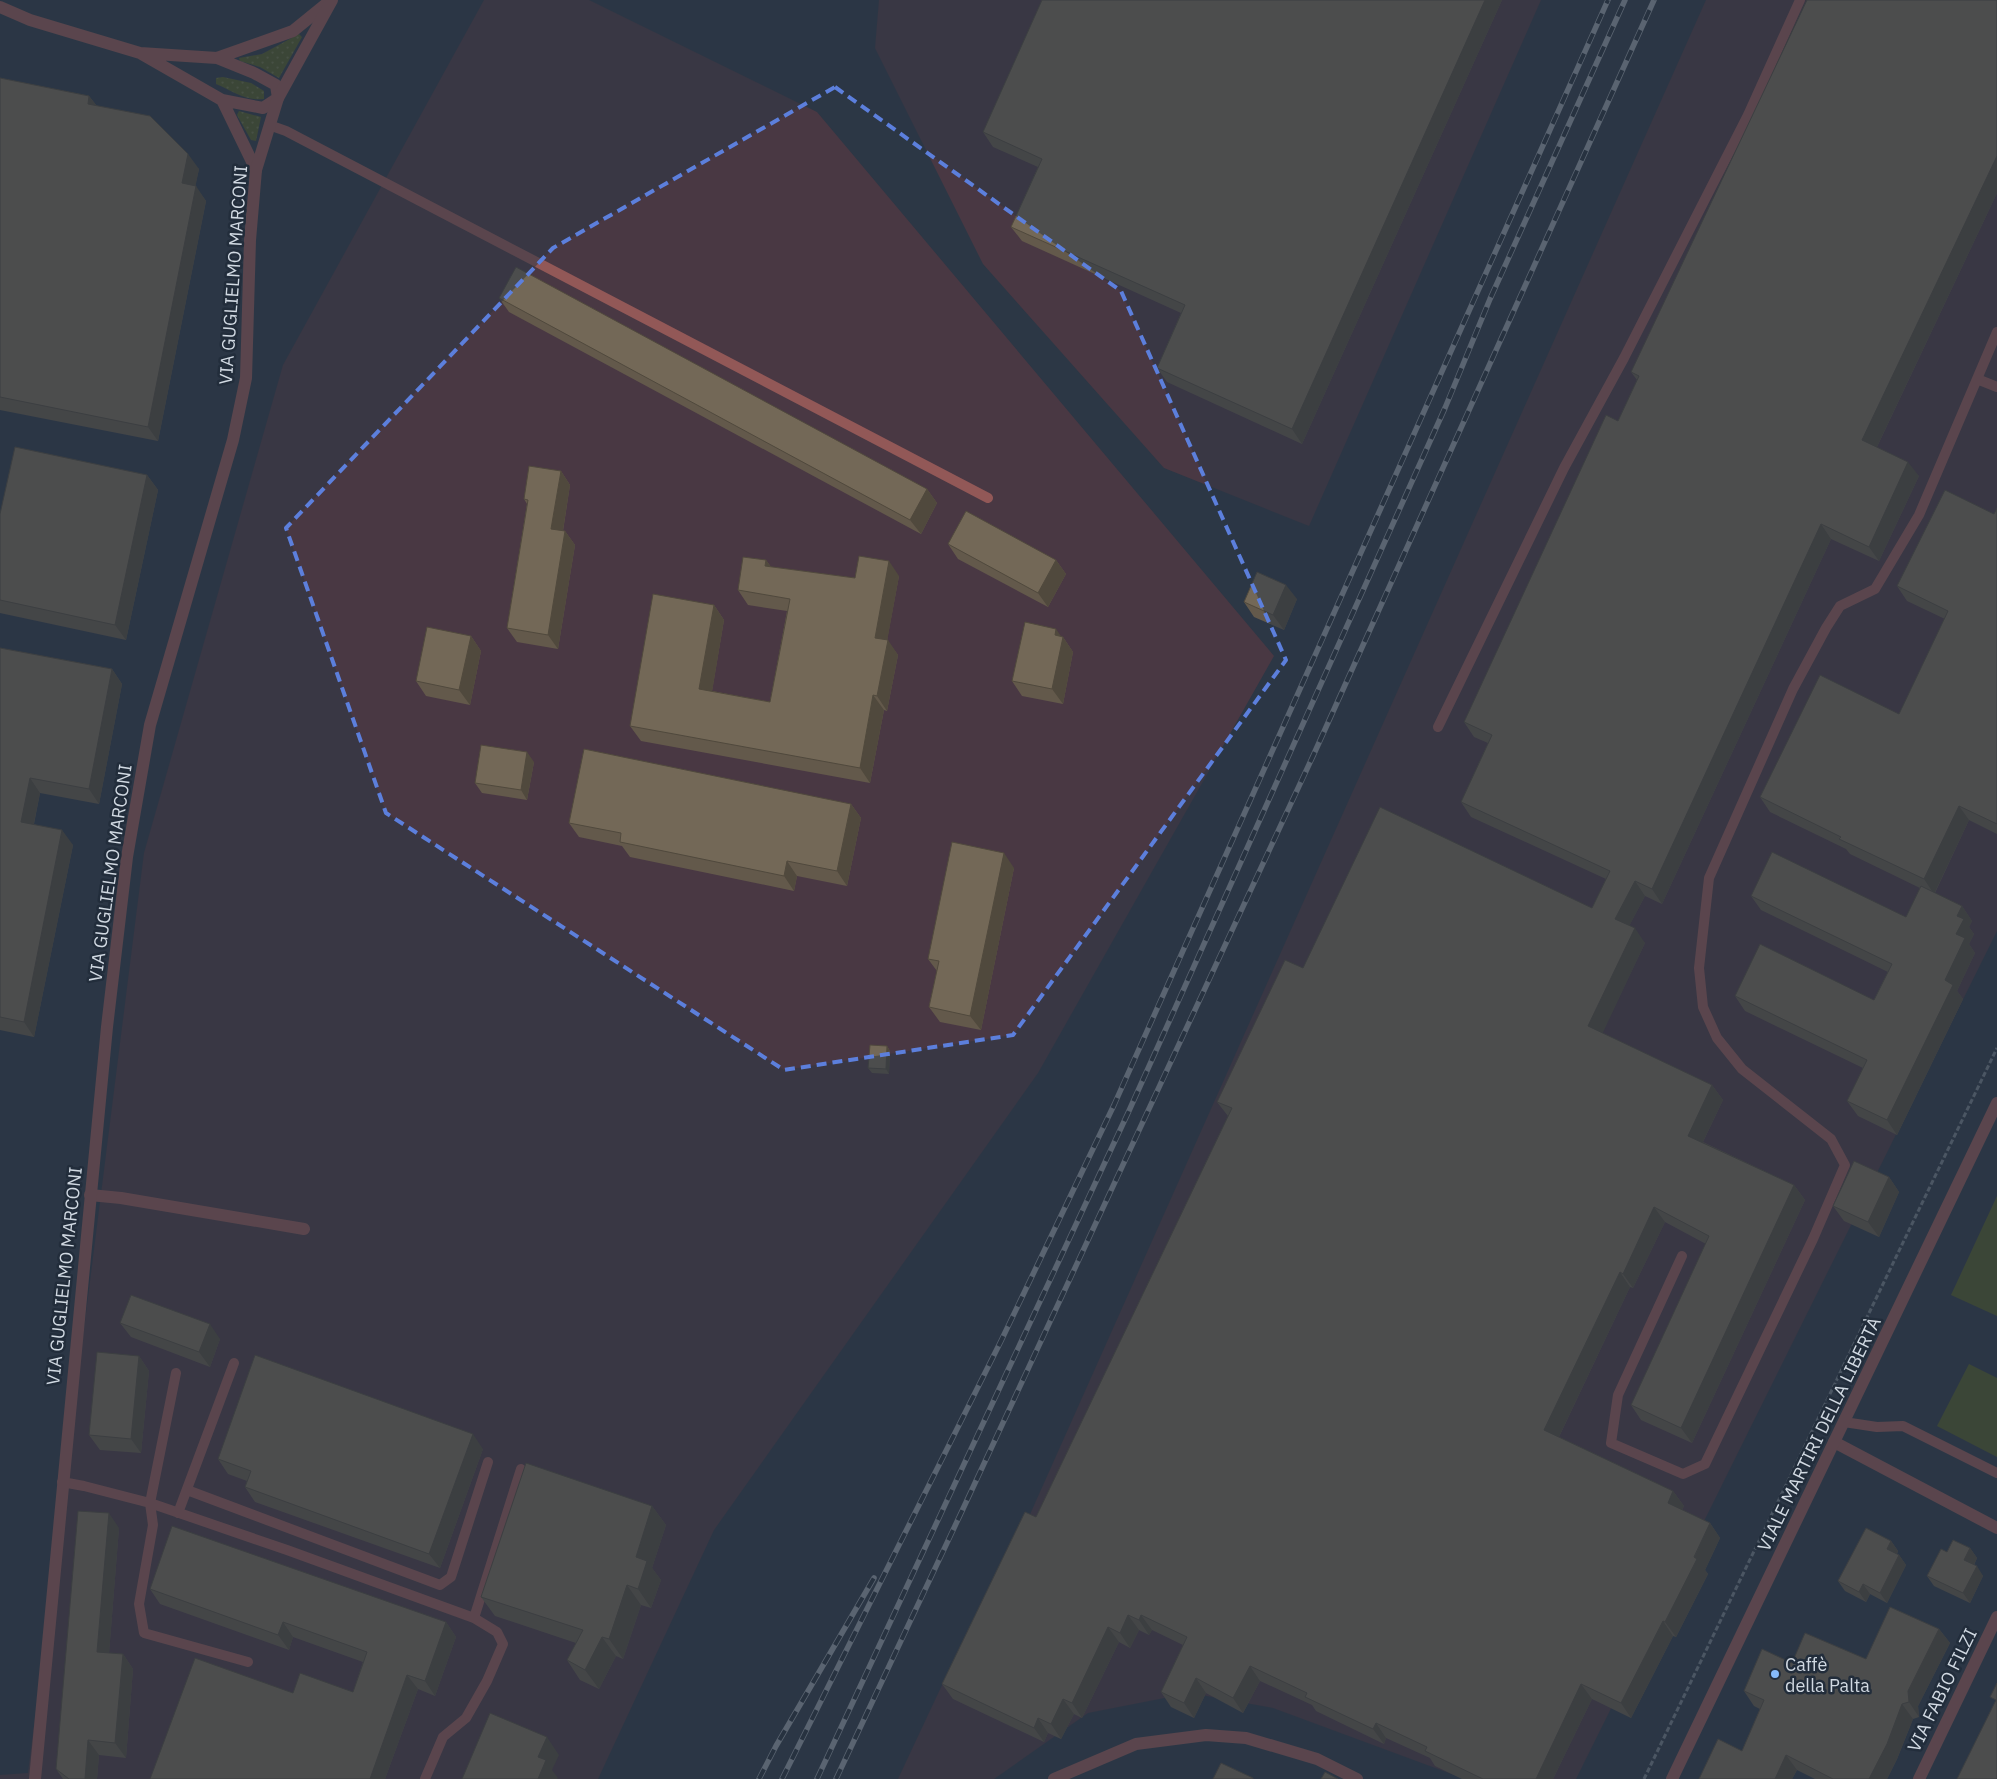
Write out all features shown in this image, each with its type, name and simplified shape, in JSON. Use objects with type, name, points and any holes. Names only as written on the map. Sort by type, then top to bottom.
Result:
[{"type":"street","points":[[217,58],[293,31],[331,0]]},
{"type":"street","name":"VIA GUGLIELMO MARCONI","points":[[35,1779],[90,1195],[127,857],[150,725],[233,440],[246,378],[250,240],[256,170],[278,98],[331,0]]},
{"type":"street","points":[[0,6],[30,20],[140,53],[217,58],[254,73],[276,85],[278,98],[263,108],[222,100],[140,53]]},
{"type":"street","points":[[222,100],[256,170]]},
{"type":"street","name":"VIALE MARTIRI DELLA LIBERTÀ","points":[[1672,1779],[1997,1103]]},
{"type":"street","points":[[90,1195],[121,1198],[304,1229]]},
{"type":"street","points":[[1834,1442],[1997,1528]]},
{"type":"street","name":"VIA FABIO FILZI","points":[[1919,1779],[1997,1617]]},
{"type":"street","points":[[1054,1779],[1136,1744],[1206,1735],[1246,1738],[1317,1759],[1357,1779]]},
{"type":"lane","points":[[1438,727],[1564,468],[1628,349],[1748,114],[1800,0]]},
{"type":"lane","points":[[269,125],[295,135],[988,498]]},
{"type":"lane","points":[[1682,1256],[1618,1395],[1611,1443],[1683,1474],[1705,1464],[1813,1239],[1845,1165],[1831,1139],[1742,1069],[1717,1038],[1703,1007],[1699,968],[1709,878],[1793,689],[1826,628],[1840,606],[1875,589],[1919,515],[1997,332]]},
{"type":"lane","points":[[1977,379],[1997,387]]},
{"type":"lane","points":[[178,1513],[234,1363]]},
{"type":"lane","points":[[176,1373],[150,1503],[153,1524],[140,1604],[144,1633],[248,1662]]},
{"type":"lane","points":[[1844,1422],[1876,1426],[1903,1426],[1997,1473]]},
{"type":"lane","points":[[187,1490],[440,1585],[450,1577],[488,1462]]},
{"type":"lane","points":[[474,1618],[521,1469]]},
{"type":"lane","points":[[62,1482],[150,1503],[474,1618],[497,1632],[503,1644],[487,1681],[466,1718],[444,1737],[424,1779]]},
{"type":"path","points":[[1644,1779],[1997,1048]]},
{"type":"highlighted area","points":[[835,87],[1121,291],[1286,660],[1013,1035],[784,1070],[386,813],[286,528],[553,248]]},
{"type":"shaded area","points":[[484,0],[589,0],[817,112],[1274,656],[1038,1073],[714,1530],[598,1779],[0,1779],[0,1775],[28,1773],[144,853],[283,365]]},
{"type":"shaded area","points":[[879,0],[1541,0],[1309,526],[1164,468],[983,264],[875,48]]},
{"type":"shaded area","points":[[1706,0],[1997,0],[1997,931],[1576,1779],[1465,1779],[1273,1708],[1190,1693],[1088,1713],[994,1779],[898,1779],[950,1668],[1015,1548]]},
{"type":"green space","points":[[299,34],[302,37],[279,78],[260,67],[240,61],[239,58],[262,54]]},
{"type":"green space","points":[[223,77],[251,83],[264,91],[264,99],[245,97],[216,84],[216,78]]},
{"type":"green space","points":[[239,111],[261,117],[256,141],[251,140],[237,115]]},
{"type":"green space","points":[[1997,1196],[1997,1316],[1951,1295]]},
{"type":"green space","points":[[1969,1364],[1997,1378],[1997,1457],[1937,1426]]},
{"type":"building","points":[[1042,0],[1485,0],[1292,429],[1157,368],[1185,305],[1011,227],[1042,159],[983,132]]},
{"type":"building","points":[[1807,0],[1997,0],[1997,156],[1862,440],[1908,462],[1869,547],[1821,524],[1652,889],[1635,881],[1615,919],[1635,928],[1588,1026],[1712,1085],[1688,1136],[1794,1185],[1681,1428],[1631,1405],[1709,1236],[1654,1207],[1623,1274],[1620,1272],[1544,1430],[1673,1491],[1668,1503],[1710,1523],[1694,1557],[1697,1559],[1665,1622],[1663,1621],[1621,1703],[1581,1684],[1536,1779],[1483,1779],[1425,1751],[1427,1747],[1376,1723],[1373,1729],[1305,1697],[1307,1693],[1250,1666],[1233,1698],[1196,1678],[1184,1703],[1161,1692],[1187,1637],[1141,1615],[1139,1620],[1128,1615],[1120,1633],[1108,1627],[1072,1703],[1063,1699],[1051,1724],[1038,1718],[1034,1728],[942,1684],[1025,1512],[1036,1517],[1232,1108],[1217,1102],[1285,960],[1303,968],[1380,807],[1592,908],[1610,871],[1461,802],[1492,735],[1464,722],[1606,415],[1618,421],[1639,376],[1631,372]]},
{"type":"building","points":[[0,78],[89,96],[88,104],[150,116],[188,154],[182,183],[196,186],[148,427],[0,397]]},
{"type":"building","points":[[516,267],[927,489],[910,520],[499,298]]},
{"type":"building","points":[[15,447],[147,475],[115,625],[0,600],[0,514]]},
{"type":"building","points":[[529,466],[561,471],[551,529],[565,531],[548,635],[507,628],[528,500],[524,499]]},
{"type":"building","points":[[1945,490],[1994,514],[1997,508],[1997,824],[1959,806],[1924,879],[1839,839],[1841,837],[1760,797],[1820,675],[1899,714],[1948,611],[1897,586]]},
{"type":"building","points":[[966,511],[1056,560],[1038,593],[948,544]]},
{"type":"building","points":[[859,556],[889,561],[875,638],[888,640],[877,696],[873,695],[860,768],[630,726],[653,594],[714,605],[699,689],[770,702],[790,599],[738,590],[743,557],[766,560],[765,566],[855,578]]},
{"type":"building","points":[[1257,572],[1286,585],[1273,615],[1244,602]]},
{"type":"building","points":[[1025,622],[1056,629],[1055,635],[1063,637],[1052,689],[1012,681]]},
{"type":"building","points":[[427,627],[471,636],[459,690],[416,681]]},
{"type":"building","points":[[0,648],[112,669],[89,789],[30,778],[21,822],[62,830],[24,1022],[0,1017]]},
{"type":"building","points":[[481,745],[527,752],[521,790],[475,783]]},
{"type":"building","points":[[584,749],[851,804],[837,871],[787,861],[784,876],[620,842],[621,833],[569,823]]},
{"type":"building","points":[[952,842],[1004,853],[970,1016],[929,1007],[939,961],[928,959]]},
{"type":"building","points":[[1772,852],[1906,917],[1921,886],[1962,906],[1957,916],[1964,919],[1956,934],[1965,938],[1945,980],[1953,985],[1887,1120],[1847,1101],[1867,1060],[1735,996],[1760,944],[1874,1000],[1892,964],[1751,896]]},
{"type":"building","points":[[870,1045],[887,1046],[886,1069],[868,1068]]},
{"type":"building","points":[[1854,1161],[1889,1177],[1868,1222],[1833,1206]]},
{"type":"building","points":[[131,1295],[210,1324],[199,1352],[120,1323]]},
{"type":"building","points":[[97,1352],[139,1356],[131,1439],[89,1435]]},
{"type":"building","points":[[255,1355],[473,1434],[429,1554],[245,1487],[251,1471],[218,1459]]},
{"type":"building","points":[[526,1463],[652,1506],[636,1557],[647,1561],[638,1589],[627,1585],[609,1639],[602,1637],[585,1670],[567,1660],[583,1630],[481,1597]]},
{"type":"building","points":[[78,1511],[109,1513],[97,1652],[123,1654],[115,1743],[88,1740],[85,1779],[69,1779],[56,1769]]},
{"type":"building","points":[[172,1526],[446,1622],[425,1681],[407,1675],[370,1779],[150,1779],[195,1658],[293,1693],[300,1673],[353,1692],[367,1652],[283,1622],[278,1635],[150,1589]]},
{"type":"building","points":[[1866,1528],[1891,1541],[1887,1549],[1899,1555],[1880,1593],[1863,1584],[1859,1592],[1838,1581]]},
{"type":"building","points":[[1953,1540],[1970,1548],[1964,1560],[1977,1566],[1963,1593],[1927,1576],[1941,1549],[1947,1552]]},
{"type":"building","points":[[1890,1607],[1939,1629],[1908,1691],[1909,1702],[1902,1704],[1887,1744],[1869,1779],[1833,1779],[1786,1755],[1775,1779],[1699,1779],[1718,1739],[1742,1751],[1764,1700],[1744,1691],[1762,1649],[1792,1663],[1805,1633],[1866,1659]]},
{"type":"building","points":[[1997,1683],[1997,1779],[1957,1779],[1996,1700],[1990,1697]]},
{"type":"building","points":[[490,1713],[547,1737],[538,1757],[546,1760],[538,1779],[462,1779]]},
{"type":"building","points":[[1221,1763],[1253,1778],[1253,1779],[1213,1779]]},
{"type":"building","points":[[1325,1772],[1338,1779],[1321,1779]]},
{"type":"railway","points":[[782,1779],[1001,1341],[1114,1105],[1608,0]]},
{"type":"railway","points":[[817,1779],[1128,1113],[1445,408],[1490,299],[1625,0]]},
{"type":"railway","points":[[836,1779],[1313,756],[1654,0]]},
{"type":"railway","points":[[759,1779],[776,1746],[874,1578]]},
{"type":"place","name":"Caffè della Palta","points":[[1775,1674]]}]
